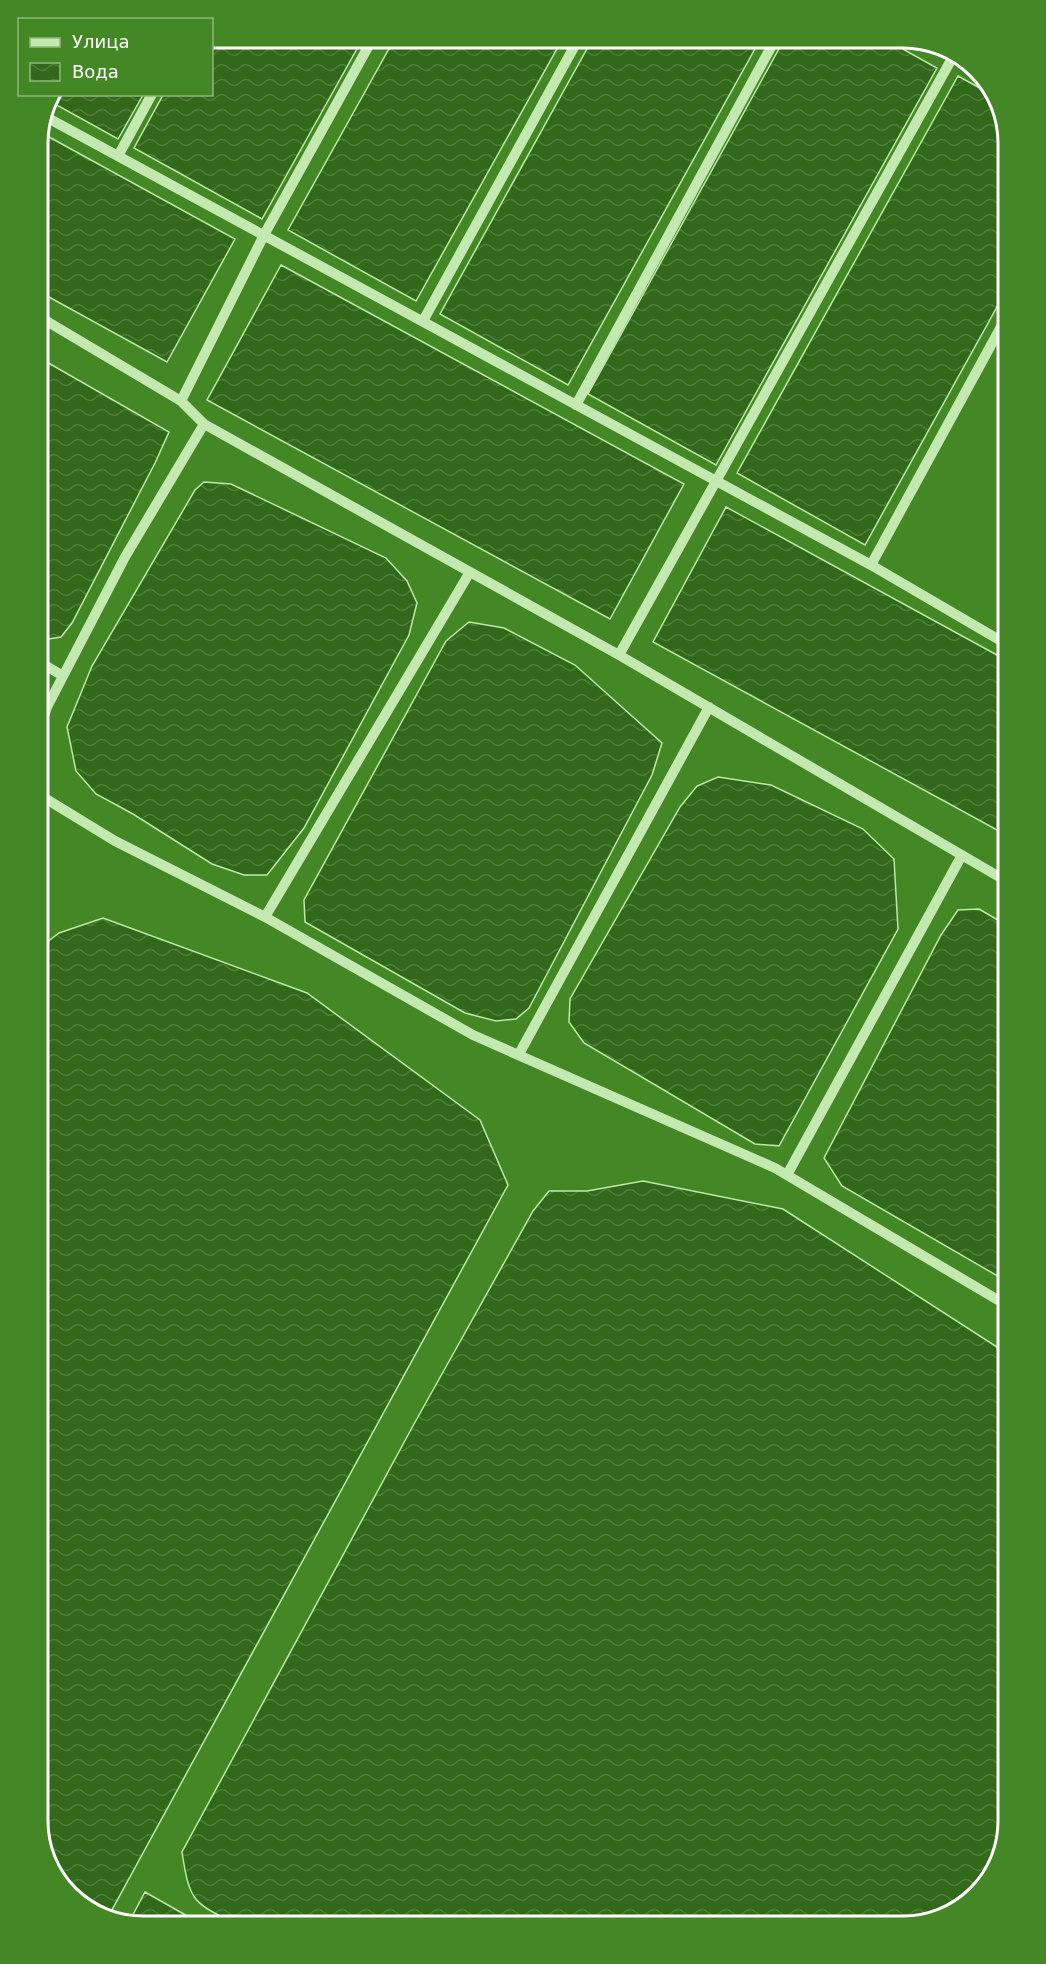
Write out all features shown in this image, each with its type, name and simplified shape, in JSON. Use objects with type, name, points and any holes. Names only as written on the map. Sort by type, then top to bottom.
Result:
[{"type":"lane","points":[[181,401],[264,235],[368,48]]},
{"type":"lane","points":[[423,321],[573,48]]},
{"type":"lane","points":[[576,405],[771,48]]},
{"type":"lane","points":[[619,655],[951,61]]},
{"type":"lane","points":[[118,156],[151,96]]},
{"type":"lane","points":[[51,120],[871,565],[998,639]]},
{"type":"lane","points":[[48,322],[181,401],[204,424],[619,655],[998,876]]},
{"type":"lane","points":[[871,565],[998,333]]},
{"type":"lane","points":[[48,710],[63,676],[125,557],[204,424]]},
{"type":"lane","points":[[265,917],[470,572]]},
{"type":"lane","points":[[48,667],[63,676]]},
{"type":"lane","points":[[519,1054],[710,707]]},
{"type":"lane","points":[[48,800],[115,841],[265,917],[473,1035],[787,1175],[998,1300]]},
{"type":"lane","points":[[787,1175],[962,855]]},
{"type":"water","points":[[213,48],[357,48],[262,219],[134,148],[162,96],[213,96]]},
{"type":"water","points":[[389,48],[557,48],[416,301],[288,230]]},
{"type":"water","points":[[587,48],[755,48],[568,385],[440,314]]},
{"type":"water","points":[[779,48],[901,48],[937,68],[716,465],[588,394]]},
{"type":"water","points":[[958,76],[979,88],[991,107],[998,143],[998,305],[865,545],[737,473]]},
{"type":"water","points":[[61,96],[142,96],[118,139],[56,105]]},
{"type":"water","points":[[48,136],[235,239],[167,362],[48,297]]},
{"type":"water","points":[[281,265],[684,484],[610,619],[207,400]]},
{"type":"water","points":[[48,363],[169,432],[72,623],[61,637],[48,639]]},
{"type":"water","points":[[204,482],[231,484],[386,558],[407,581],[417,603],[409,635],[304,828],[267,875],[244,875],[212,864],[133,814],[96,794],[76,771],[67,727],[92,666],[195,490]]},
{"type":"water","points":[[726,507],[998,656],[998,831],[653,642]]},
{"type":"water","points":[[469,622],[504,628],[575,665],[662,743],[652,775],[529,1008],[516,1019],[496,1021],[465,1013],[305,922],[304,900],[446,641]]},
{"type":"water","points":[[718,777],[771,785],[863,829],[894,859],[898,929],[779,1146],[755,1144],[584,1043],[569,1022],[570,999],[680,807],[697,786]]},
{"type":"water","points":[[979,909],[998,920],[998,1276],[842,1186],[824,1158],[941,935],[958,910]]},
{"type":"water","points":[[103,918],[307,993],[480,1120],[508,1185],[111,1911],[90,1900],[72,1884],[55,1857],[48,1821],[48,941],[59,933]]},
{"type":"water","points":[[643,1181],[783,1209],[997,1347],[998,1821],[993,1852],[988,1863],[974,1884],[956,1900],[939,1909],[903,1916],[220,1916],[203,1906],[192,1892],[182,1852],[414,1424],[533,1211],[549,1191],[587,1191]]},
{"type":"water","points":[[145,1892],[187,1916],[137,1916],[133,1915]]}]
